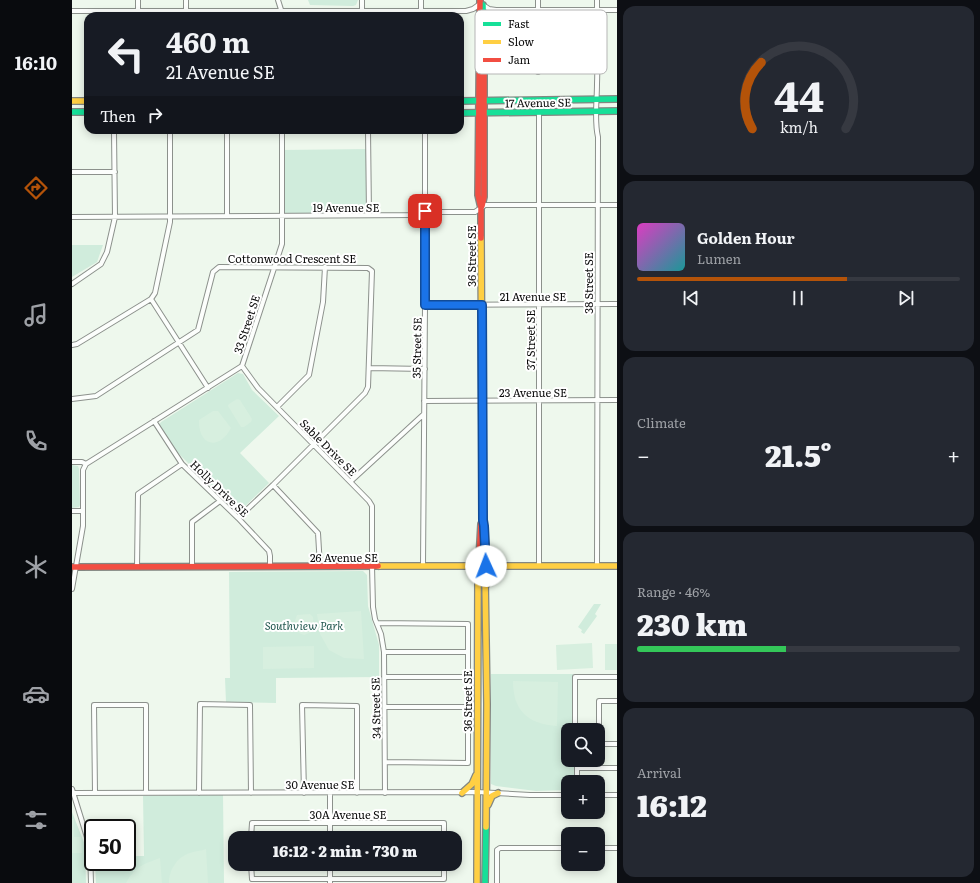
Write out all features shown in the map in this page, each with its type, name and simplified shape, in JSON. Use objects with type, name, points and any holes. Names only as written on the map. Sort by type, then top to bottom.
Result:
[{"type":"main road","name":"36 Street SE","points":[[481,74],[481,101],[484,113],[484,197],[481,208]]},
{"type":"main road","name":"17 Avenue SE","points":[[464,101],[617,99]]},
{"type":"main road","points":[[72,101],[84,101]]},
{"type":"main road","name":"36 Street SE","points":[[481,101],[478,112],[478,196],[481,208],[483,520],[486,566],[485,883]]},
{"type":"main road","name":"17 Avenue SE","points":[[464,113],[617,111]]},
{"type":"main road","points":[[72,112],[84,112]]},
{"type":"main road","name":"36 Street SE","points":[[477,883],[478,566],[480,527],[483,520]]},
{"type":"main road","name":"26 Avenue SE","points":[[74,567],[478,566]]},
{"type":"main road","name":"26 Avenue SE","points":[[486,566],[617,566]]},
{"type":"main road","points":[[486,588],[493,573],[502,566]]},
{"type":"main road","points":[[462,793],[472,784],[477,773]]},
{"type":"main road","points":[[486,809],[490,799],[498,793]]},
{"type":"street","points":[[138,0],[138,11]]},
{"type":"street","points":[[186,0],[186,11]]},
{"type":"street","points":[[278,0],[281,11]]},
{"type":"street","points":[[362,0],[362,11]]},
{"type":"street","points":[[421,0],[421,10]]},
{"type":"street","points":[[538,0],[538,10]]},
{"type":"street","name":"38 Street SE","points":[[597,0],[597,10]]},
{"type":"street","points":[[466,11],[473,9],[481,2],[489,9],[496,10],[617,10]]},
{"type":"street","points":[[72,11],[421,10],[466,11],[475,13]]},
{"type":"street","name":"38 Street SE","points":[[597,74],[597,566]]},
{"type":"street","name":"37 Street SE","points":[[539,113],[539,566]]},
{"type":"street","points":[[72,284],[101,264],[107,252],[115,217],[114,134]]},
{"type":"street","points":[[72,345],[78,344],[151,299],[154,293],[170,216],[170,134]]},
{"type":"street","points":[[227,134],[227,215]]},
{"type":"street","name":"33 Street SE","points":[[86,464],[242,366],[282,244],[282,134]]},
{"type":"street","points":[[368,134],[369,215]]},
{"type":"street","name":"35 Street SE","points":[[423,566],[425,134]]},
{"type":"street","points":[[72,172],[115,172]]},
{"type":"street","name":"19 Avenue SE","points":[[72,217],[415,215],[433,212],[475,212],[485,205],[617,205]]},
{"type":"street","name":"Cottonwood Crescent SE","points":[[72,398],[96,396],[198,330],[213,272],[219,267],[368,268],[372,271],[368,387],[365,393],[314,445],[238,518]]},
{"type":"street","points":[[276,407],[309,375],[323,302],[325,267]]},
{"type":"street","points":[[151,299],[208,388]]},
{"type":"street","name":"21 Avenue SE","points":[[425,305],[617,304]]},
{"type":"street","name":"Sable Drive SE","points":[[242,366],[258,388],[369,501],[372,506],[372,552],[369,566],[373,607],[377,623]]},
{"type":"street","points":[[369,368],[425,369]]},
{"type":"street","name":"23 Avenue SE","points":[[424,401],[617,400]]},
{"type":"street","points":[[350,482],[424,414]]},
{"type":"street","name":"Holly Drive SE","points":[[154,422],[182,464],[238,518],[269,551],[270,567]]},
{"type":"street","points":[[72,462],[82,462],[86,464],[84,470],[83,526],[74,567],[72,589]]},
{"type":"street","points":[[138,567],[138,494],[182,464]]},
{"type":"street","points":[[273,485],[318,534],[320,567]]},
{"type":"street","points":[[192,566],[192,522],[220,501]]},
{"type":"street","points":[[72,511],[83,511]]},
{"type":"street","name":"Sable Drive SE","points":[[372,552],[379,567]]},
{"type":"street","name":"26 Avenue SE","points":[[478,566],[486,566]]},
{"type":"street","points":[[377,623],[468,624],[468,677],[384,678]]},
{"type":"street","name":"34 Street SE","points":[[377,623],[381,634],[384,652],[385,793]]},
{"type":"street","points":[[384,652],[468,652]]},
{"type":"street","points":[[575,723],[575,677],[617,677]]},
{"type":"street","points":[[598,723],[599,701],[617,701]]},
{"type":"street","points":[[199,793],[200,704],[250,704],[251,793]]},
{"type":"street","points":[[95,793],[94,705],[146,706],[146,793]]},
{"type":"street","points":[[304,793],[302,705],[357,706],[357,793]]},
{"type":"street","points":[[385,707],[468,707],[468,763],[385,762]]},
{"type":"street","points":[[605,744],[617,744]]},
{"type":"street","points":[[577,775],[577,768],[617,768]]},
{"type":"street","points":[[72,789],[90,847],[91,883]]},
{"type":"street","name":"30 Avenue SE","points":[[72,793],[486,792],[561,795]]},
{"type":"street","points":[[330,793],[330,831]]},
{"type":"street","points":[[605,795],[617,795]]},
{"type":"street","name":"30A Avenue SE","points":[[251,831],[252,823],[444,823],[444,831]]},
{"type":"street","points":[[497,883],[497,850],[500,848],[561,848]]},
{"type":"street","points":[[605,848],[617,848]]},
{"type":"street","points":[[251,871],[252,879],[330,881],[444,879],[444,871]]},
{"type":"green space","points":[[308,0],[358,0],[356,5],[353,6],[310,5]]},
{"type":"green space","points":[[369,149],[369,215],[282,216],[282,150]]},
{"type":"green space","points":[[72,245],[103,245],[97,262],[72,277]]},
{"type":"green space","points":[[238,373],[243,374],[252,390],[279,416],[240,453],[269,483],[238,513],[176,451],[159,425],[161,422]]},
{"type":"green space","points":[[237,399],[240,400],[252,419],[251,422],[244,427],[241,427],[228,406]]},
{"type":"green space","points":[[213,411],[218,411],[231,428],[221,440],[210,442],[202,435],[199,420]]},
{"type":"green space","points":[[72,465],[78,466],[79,469],[80,505],[79,507],[72,508]]},
{"type":"green space","name":"Southview Park","points":[[363,571],[367,575],[368,606],[379,645],[379,677],[276,678],[276,703],[226,702],[225,678],[230,678],[229,572]]},
{"type":"green space","points":[[594,604],[601,604],[595,614],[597,616],[584,634],[578,627]]},
{"type":"green space","points":[[361,611],[364,659],[344,658],[329,650],[320,634],[317,614]]},
{"type":"green space","points":[[310,614],[313,617],[314,631],[304,635],[297,632],[295,628],[295,620],[297,615]]},
{"type":"green space","points":[[592,643],[593,668],[557,670],[556,645]]},
{"type":"green space","points":[[605,644],[617,644],[617,670],[605,670]]},
{"type":"green space","points":[[314,646],[314,668],[263,669],[263,647]]},
{"type":"green space","points":[[491,674],[573,674],[574,723],[561,723],[561,767],[574,767],[574,775],[561,775],[561,790],[536,791],[496,786],[491,784]]},
{"type":"green space","points":[[513,681],[558,682],[557,726],[538,722],[530,719],[524,714],[519,708],[516,700]]},
{"type":"green space","points":[[223,794],[224,883],[96,883],[95,871],[136,871],[136,856],[144,856],[143,796]]},
{"type":"green space","points":[[72,812],[84,842],[84,871],[86,871],[86,883],[72,883]]},
{"type":"green space","points":[[72,819],[74,819],[74,837],[81,837],[82,853],[72,853]]},
{"type":"green space","points":[[206,849],[208,883],[169,883],[170,873],[181,858],[192,852]]},
{"type":"green space","points":[[160,858],[162,883],[126,883],[136,870],[149,862]]},
{"type":"traffic: fast","points":[[483,5],[483,10]]},
{"type":"traffic: fast","points":[[464,101],[617,99]]},
{"type":"traffic: fast","points":[[464,113],[617,111]]},
{"type":"traffic: fast","points":[[72,112],[84,112]]},
{"type":"traffic: fast","points":[[482,424],[485,577]]},
{"type":"traffic: fast","points":[[485,883],[486,827]]},
{"type":"traffic: slow","points":[[72,101],[84,101]]},
{"type":"traffic: slow","points":[[481,238],[482,424]]},
{"type":"traffic: slow","points":[[378,566],[478,566]]},
{"type":"traffic: slow","points":[[485,566],[617,566]]},
{"type":"traffic: slow","points":[[487,584],[493,573],[502,566]]},
{"type":"traffic: slow","points":[[477,883],[478,577]]},
{"type":"traffic: slow","points":[[485,577],[487,704],[486,827]]},
{"type":"traffic: slow","points":[[462,793],[472,784],[476,775]]},
{"type":"traffic: slow","points":[[488,805],[492,796],[498,793]]},
{"type":"traffic: jam","points":[[480,0],[480,10]]},
{"type":"traffic: jam","points":[[479,74],[478,195],[481,208],[481,238]]},
{"type":"traffic: jam","points":[[482,206],[484,197],[484,74]]},
{"type":"traffic: jam","points":[[478,577],[481,524]]},
{"type":"traffic: jam","points":[[72,567],[378,566]]},
{"type":"route","points":[[425,211],[425,305],[482,305],[483,520],[486,566]]}]
